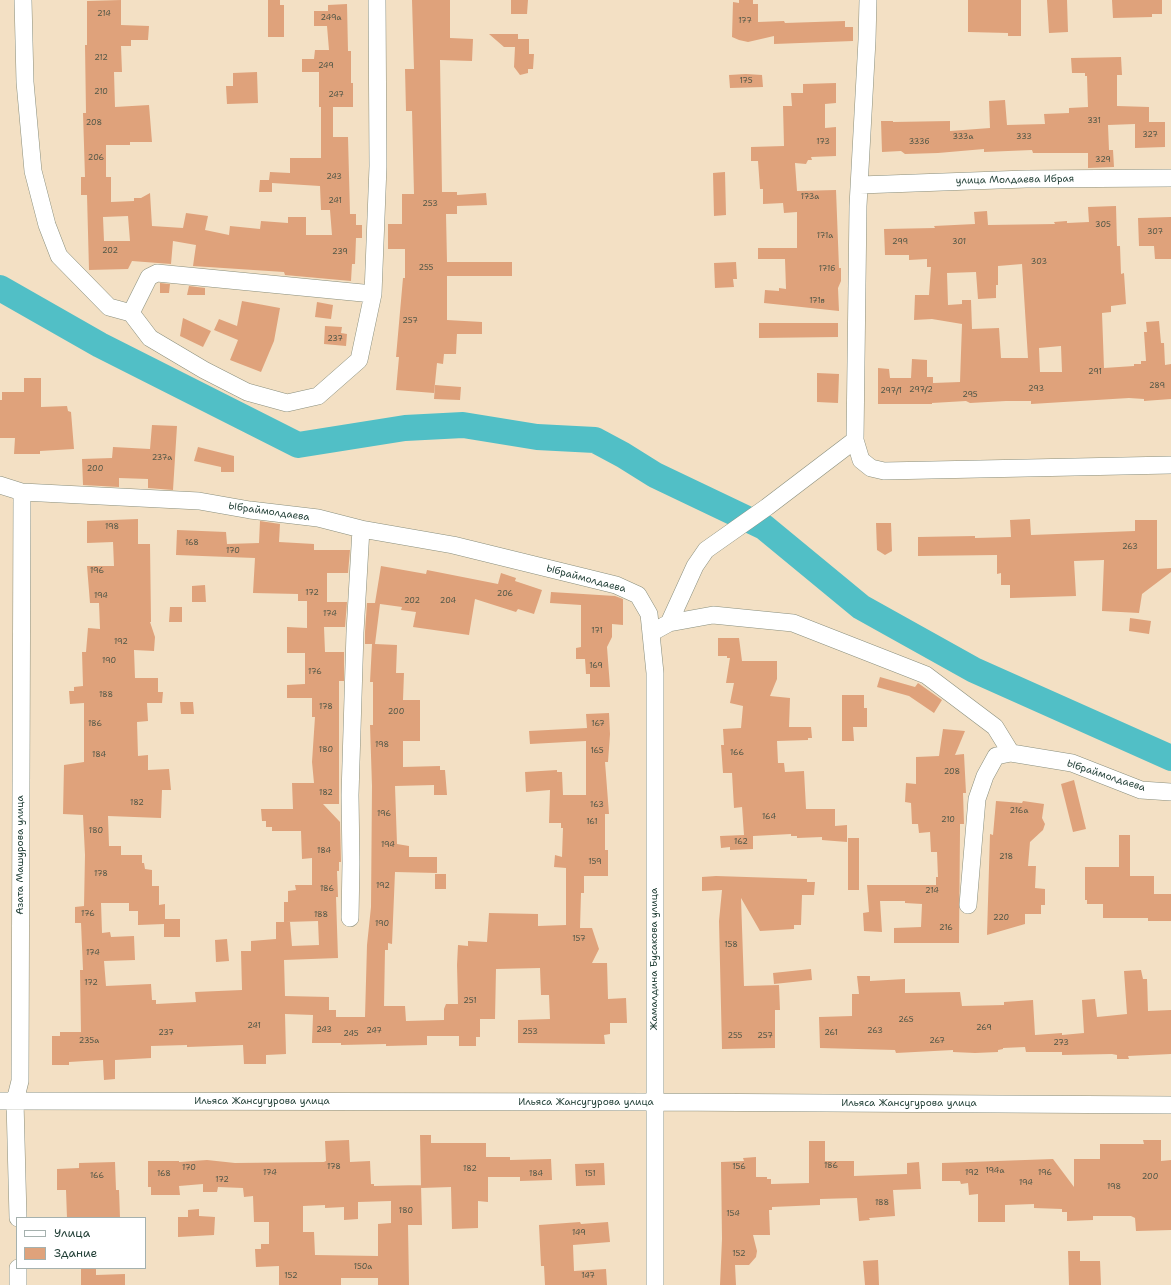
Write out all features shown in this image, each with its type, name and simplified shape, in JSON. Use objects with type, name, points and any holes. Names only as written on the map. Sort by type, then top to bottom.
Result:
[{"type":"street","points":[[23,0],[25,82],[33,171],[47,225],[59,256],[109,307],[131,313],[150,338],[204,370],[246,392],[287,403],[318,396],[359,360],[373,294],[378,166],[377,0]]},
{"type":"street","points":[[868,0],[860,185],[855,440],[861,460],[871,468],[884,471],[1171,465]]},
{"type":"street","name":"улица Молдаева Ибрая","points":[[860,185],[1026,179],[1171,178]]},
{"type":"street","points":[[131,313],[149,277],[156,273],[373,294]]},
{"type":"street","points":[[668,623],[695,566],[706,550],[767,507],[855,440]]},
{"type":"street","name":"Ыбраймолдаева","points":[[0,485],[22,492],[199,501],[250,510],[318,518],[361,529],[453,545],[628,590],[638,595],[649,614],[651,633]]},
{"type":"street","name":"Азата Машурова улица","points":[[18,1217],[8,1101],[20,1081],[22,492]]},
{"type":"street","points":[[350,918],[350,795],[355,632],[361,529]]},
{"type":"street","points":[[651,633],[668,623],[714,614],[793,623],[926,675],[994,727],[1011,753],[996,756],[984,776],[977,799],[968,906]]},
{"type":"street","name":"Жамалдина Бусакова улица","points":[[651,633],[655,673],[655,1285]]},
{"type":"street","name":"Ыбраймолдаева","points":[[1011,753],[1072,763],[1142,790],[1171,792]]},
{"type":"street","name":"Ильяса Жансугурова улица","points":[[8,1101],[654,1102],[1171,1105]]},
{"type":"street","points":[[18,1269],[18,1285]]},
{"type":"building","points":[[121,0],[121,25],[149,26],[148,40],[131,40],[131,46],[121,46],[122,72],[114,72],[115,107],[149,105],[152,142],[130,142],[130,145],[106,145],[106,177],[111,177],[111,202],[134,201],[134,198],[141,198],[150,193],[152,226],[183,228],[186,213],[208,216],[205,230],[229,235],[230,226],[260,229],[261,221],[288,223],[288,217],[306,217],[306,235],[332,235],[330,210],[321,210],[320,186],[272,183],[272,192],[259,192],[260,180],[269,180],[270,172],[290,173],[290,158],[321,158],[319,72],[302,72],[302,59],[314,59],[315,50],[329,50],[327,26],[314,26],[314,11],[328,11],[328,5],[347,4],[348,51],[351,51],[353,107],[333,107],[333,137],[348,137],[350,214],[356,214],[356,225],[362,225],[362,238],[356,238],[355,264],[352,264],[351,281],[285,275],[284,272],[193,266],[196,245],[173,241],[171,264],[132,261],[128,269],[89,270],[87,195],[81,195],[81,177],[85,177],[83,113],[86,113],[85,45],[87,45],[87,1]],"holes":[[[128,216],[130,241],[104,241],[103,217]]]},
{"type":"building","points":[[268,0],[280,0],[280,5],[284,5],[284,37],[268,37]]},
{"type":"building","points":[[412,0],[450,0],[450,38],[473,39],[472,61],[440,60],[442,192],[457,192],[457,195],[486,193],[487,205],[457,206],[457,214],[446,214],[447,262],[512,262],[512,276],[447,276],[447,320],[482,322],[482,334],[457,334],[456,354],[444,354],[443,364],[437,363],[434,393],[396,390],[399,357],[396,357],[403,278],[405,278],[405,249],[388,249],[388,224],[402,224],[402,194],[414,194],[412,111],[406,111],[405,69],[414,69]]},
{"type":"building","points":[[511,0],[528,0],[527,14],[511,14]]},
{"type":"building","points":[[739,0],[753,0],[753,4],[758,4],[758,22],[784,21],[785,23],[845,21],[845,27],[853,27],[853,41],[774,44],[774,36],[748,42],[739,40],[732,37],[733,2],[739,3]]},
{"type":"building","points":[[968,0],[1021,0],[1021,36],[1008,36],[1008,33],[968,32]]},
{"type":"building","points":[[1047,0],[1067,0],[1068,32],[1049,33]]},
{"type":"building","points":[[1112,0],[1162,0],[1162,14],[1152,14],[1152,17],[1113,18]]},
{"type":"building","points":[[489,34],[518,34],[518,39],[529,39],[529,54],[534,54],[533,69],[528,69],[528,73],[520,75],[514,67],[515,47],[504,47]]},
{"type":"building","points":[[1121,57],[1122,75],[1117,75],[1117,106],[1149,107],[1149,122],[1165,122],[1165,147],[1135,148],[1135,124],[1108,125],[1109,150],[1113,150],[1114,167],[1088,168],[1088,153],[1033,153],[1032,150],[984,152],[984,149],[905,154],[901,151],[882,152],[881,121],[950,121],[950,131],[990,128],[989,101],[1005,100],[1007,125],[1045,124],[1044,114],[1069,113],[1069,108],[1088,107],[1087,76],[1085,76],[1085,73],[1072,73],[1071,58]]},
{"type":"building","points":[[257,72],[258,103],[227,104],[226,86],[233,86],[233,73]]},
{"type":"building","points":[[729,75],[762,75],[763,87],[730,88]]},
{"type":"building","points":[[836,83],[836,103],[825,104],[825,128],[836,127],[836,156],[811,157],[812,160],[808,160],[806,164],[795,163],[797,191],[836,190],[839,268],[841,268],[841,281],[838,288],[839,311],[764,303],[765,290],[779,291],[779,288],[786,289],[785,259],[758,259],[758,248],[797,248],[797,212],[784,213],[783,203],[763,204],[763,189],[760,189],[758,161],[751,161],[751,147],[784,146],[783,106],[792,106],[791,93],[803,93],[803,84]]},
{"type":"building","points":[[725,172],[726,215],[714,216],[713,173]]},
{"type":"building","points":[[1116,206],[1117,246],[1120,246],[1121,274],[1124,273],[1126,304],[1111,306],[1111,312],[1102,313],[1104,368],[1134,366],[1134,364],[1141,364],[1141,361],[1146,361],[1144,332],[1147,332],[1146,322],[1159,321],[1161,343],[1164,343],[1165,365],[1171,364],[1171,399],[1144,401],[1144,399],[1129,398],[1031,404],[1031,401],[970,403],[966,401],[932,404],[878,404],[878,368],[889,369],[890,378],[911,378],[912,359],[927,360],[927,377],[933,377],[933,383],[960,382],[962,324],[932,319],[914,320],[915,295],[929,295],[931,267],[927,267],[927,259],[909,260],[909,255],[885,255],[884,229],[935,228],[934,226],[975,224],[974,212],[987,211],[988,225],[1055,224],[1054,222],[1067,221],[1067,223],[1089,222],[1088,207]],"holes":[[[1022,264],[1028,358],[1001,358],[999,328],[972,329],[971,300],[962,300],[962,304],[948,305],[947,273],[976,272],[978,299],[996,298],[998,266]],[[1061,346],[1062,372],[1040,372],[1039,348]]]},
{"type":"building","points":[[1171,217],[1171,259],[1155,259],[1154,246],[1139,246],[1138,218]]},
{"type":"building","points":[[736,262],[737,279],[733,279],[734,287],[715,288],[714,263]]},
{"type":"building","points":[[160,283],[170,284],[169,293],[160,293]]},
{"type":"building","points":[[189,286],[205,288],[205,295],[187,295]]},
{"type":"building","points":[[242,301],[280,308],[274,341],[261,372],[230,360],[238,340],[214,330],[219,319],[237,326]]},
{"type":"building","points":[[317,302],[333,305],[331,319],[315,317]]},
{"type":"building","points":[[183,318],[211,331],[203,347],[180,336]]},
{"type":"building","points":[[759,323],[838,323],[838,337],[759,338]]},
{"type":"building","points":[[325,326],[342,327],[341,333],[347,334],[346,346],[324,344]]},
{"type":"building","points":[[817,373],[839,374],[838,403],[817,402]]},
{"type":"building","points":[[24,378],[41,378],[41,407],[67,406],[68,411],[71,412],[74,449],[40,451],[40,454],[14,454],[15,438],[0,438],[0,400],[2,400],[2,392],[24,392]]},
{"type":"building","points":[[435,385],[461,387],[460,400],[434,399]]},
{"type":"building","points":[[152,425],[177,426],[173,490],[148,488],[148,479],[119,478],[119,487],[83,485],[82,459],[112,458],[113,447],[150,449]]},
{"type":"building","points":[[198,447],[234,456],[234,472],[221,472],[221,467],[194,461]]},
{"type":"building","points":[[138,519],[138,544],[150,544],[150,622],[155,637],[154,651],[134,650],[135,678],[158,678],[158,692],[163,692],[162,703],[147,703],[148,721],[137,722],[138,756],[148,755],[148,770],[169,769],[171,790],[162,790],[161,818],[108,816],[109,846],[121,846],[121,855],[142,855],[142,863],[144,863],[145,869],[152,870],[152,886],[159,886],[159,905],[165,904],[165,919],[180,919],[180,937],[164,937],[164,924],[138,925],[138,911],[129,911],[129,903],[101,903],[102,933],[110,932],[111,937],[134,936],[135,960],[104,961],[106,986],[151,984],[152,1000],[156,1000],[156,1004],[196,1002],[195,992],[242,990],[241,951],[251,951],[251,941],[276,939],[276,922],[284,922],[284,902],[288,902],[288,891],[296,890],[295,885],[312,885],[312,858],[302,859],[301,831],[272,831],[272,827],[266,827],[266,821],[262,821],[261,809],[293,809],[292,783],[314,783],[312,762],[315,717],[312,717],[312,698],[287,698],[287,685],[305,684],[305,653],[287,653],[287,627],[307,628],[307,601],[298,601],[298,594],[253,593],[255,558],[176,555],[177,530],[226,532],[227,544],[259,543],[260,521],[280,524],[279,542],[314,544],[314,550],[350,550],[348,573],[327,573],[327,602],[347,602],[345,627],[324,627],[325,652],[344,652],[344,681],[339,681],[339,804],[323,804],[340,822],[341,862],[339,862],[339,871],[337,871],[338,897],[336,897],[338,958],[284,960],[285,996],[329,997],[329,1010],[336,1010],[336,1017],[365,1017],[367,945],[371,907],[372,786],[370,725],[373,725],[373,682],[370,682],[372,644],[365,644],[365,632],[367,603],[375,603],[381,566],[426,574],[427,570],[498,584],[501,573],[516,578],[515,581],[542,590],[534,614],[518,609],[516,612],[475,599],[469,635],[413,627],[416,612],[401,610],[402,607],[380,604],[375,644],[397,645],[396,673],[404,673],[403,700],[420,700],[420,741],[403,741],[403,767],[440,766],[440,770],[445,770],[447,795],[434,795],[434,785],[395,786],[397,844],[409,846],[409,857],[437,857],[437,873],[395,872],[392,944],[388,943],[388,950],[385,950],[384,1006],[405,1006],[406,1021],[444,1020],[444,1009],[446,1004],[458,1004],[458,945],[468,946],[468,941],[487,942],[489,913],[538,914],[538,926],[566,925],[566,868],[554,867],[555,855],[562,857],[563,828],[561,828],[561,823],[549,823],[550,790],[526,792],[525,772],[557,770],[557,772],[562,772],[563,795],[586,795],[586,741],[530,744],[529,731],[587,728],[586,714],[609,713],[610,734],[608,762],[605,762],[609,814],[605,814],[605,850],[608,850],[608,876],[584,876],[584,893],[581,893],[580,928],[592,928],[599,949],[592,963],[607,963],[608,999],[626,998],[627,1023],[610,1023],[610,1034],[604,1035],[605,1044],[518,1043],[518,1020],[550,1019],[549,995],[541,995],[540,968],[496,969],[495,1019],[480,1019],[480,1037],[476,1037],[476,1046],[459,1046],[459,1036],[427,1036],[427,1045],[386,1046],[386,1044],[341,1045],[341,1043],[312,1043],[313,1015],[285,1014],[286,1054],[266,1055],[266,1064],[244,1064],[243,1045],[187,1047],[187,1045],[151,1046],[151,1058],[115,1060],[115,1079],[104,1080],[103,1060],[69,1062],[69,1065],[52,1065],[52,1036],[60,1036],[60,1032],[81,1032],[80,970],[83,970],[81,923],[75,923],[75,907],[84,906],[85,855],[83,815],[63,814],[64,765],[84,762],[84,703],[70,704],[69,691],[74,691],[74,687],[83,686],[82,652],[86,652],[88,628],[100,629],[99,603],[90,603],[87,566],[114,566],[113,542],[87,543],[87,521]],"holes":[[[318,921],[319,945],[292,946],[290,922],[286,922]]]},
{"type":"building","points":[[1030,519],[1031,535],[1135,531],[1135,520],[1157,520],[1157,569],[1171,568],[1171,572],[1142,594],[1139,613],[1102,611],[1104,560],[1074,561],[1076,596],[1010,598],[1010,585],[1001,585],[1001,573],[997,574],[997,555],[918,556],[918,537],[1011,537],[1010,520]]},
{"type":"building","points":[[876,523],[891,523],[892,551],[885,555],[877,550]]},
{"type":"building","points":[[205,585],[206,602],[192,602],[192,586]]},
{"type":"building","points":[[551,592],[615,596],[623,599],[623,625],[612,624],[612,637],[607,647],[610,687],[590,687],[590,674],[586,674],[585,659],[576,659],[576,648],[581,647],[581,605],[550,603]]},
{"type":"building","points":[[170,607],[182,607],[182,622],[169,622]]},
{"type":"building","points":[[1130,618],[1151,621],[1149,634],[1129,631]]},
{"type":"building","points":[[718,638],[739,638],[742,661],[777,661],[777,679],[770,696],[790,698],[789,727],[811,727],[812,738],[808,738],[808,740],[777,741],[778,763],[784,763],[785,772],[804,771],[806,809],[835,809],[835,826],[847,825],[847,842],[822,840],[822,837],[797,838],[797,836],[791,836],[791,834],[753,836],[753,849],[730,850],[730,847],[721,848],[720,836],[744,835],[742,807],[734,808],[732,773],[723,773],[721,745],[724,745],[723,729],[741,728],[743,706],[730,703],[734,683],[726,683],[730,658],[727,658],[727,656],[718,656]]},
{"type":"building","points":[[880,677],[915,687],[918,683],[942,700],[934,713],[909,696],[877,687]]},
{"type":"building","points":[[842,695],[864,695],[864,708],[867,708],[867,727],[853,727],[854,741],[842,741]]},
{"type":"building","points":[[180,702],[193,702],[194,714],[181,714]]},
{"type":"building","points":[[943,729],[965,731],[955,755],[964,754],[966,793],[963,793],[964,824],[960,824],[959,943],[894,943],[894,928],[921,927],[922,904],[905,903],[905,901],[880,901],[882,932],[864,931],[863,913],[869,912],[867,885],[936,885],[936,877],[938,877],[937,852],[931,852],[930,832],[919,833],[918,824],[912,824],[911,803],[905,802],[906,783],[916,784],[916,757],[939,756]]},
{"type":"building","points":[[1074,780],[1086,829],[1073,832],[1061,784]]},
{"type":"building","points":[[996,801],[1022,803],[1023,801],[1044,804],[1042,818],[1045,824],[1043,830],[1030,842],[1028,866],[1036,866],[1035,888],[1045,889],[1045,905],[1041,905],[1041,914],[1025,914],[1025,924],[987,935],[990,834],[993,835]]},
{"type":"building","points":[[1119,835],[1130,835],[1130,876],[1154,876],[1154,894],[1171,894],[1171,921],[1148,921],[1148,918],[1103,918],[1103,904],[1087,904],[1087,900],[1085,900],[1085,867],[1119,867]]},
{"type":"building","points":[[848,838],[859,838],[859,890],[848,890]]},
{"type":"building","points":[[435,874],[446,874],[446,889],[435,889]]},
{"type":"building","points":[[716,876],[807,879],[807,882],[815,882],[814,895],[802,895],[801,925],[794,925],[794,929],[760,931],[741,898],[744,986],[779,985],[780,1010],[775,1010],[775,1048],[722,1049],[719,921],[722,890],[702,891],[702,877]]},
{"type":"building","points":[[227,939],[229,961],[216,962],[215,940]]},
{"type":"building","points":[[811,969],[812,980],[774,984],[773,973]]},
{"type":"building","points":[[1141,970],[1143,979],[1147,979],[1148,1011],[1171,1010],[1171,1054],[1128,1056],[1129,1059],[1117,1059],[1117,1055],[1112,1054],[1062,1055],[1062,1052],[1026,1052],[1025,1047],[1003,1048],[998,1050],[998,1052],[975,1053],[953,1052],[953,1050],[896,1053],[895,1050],[820,1048],[819,1017],[852,1016],[852,994],[859,994],[857,976],[870,976],[870,981],[905,979],[905,993],[960,992],[962,1006],[1004,1005],[1004,1002],[1033,1000],[1035,1035],[1062,1033],[1062,1035],[1084,1033],[1082,1000],[1095,999],[1097,1017],[1127,1014],[1124,971]]},
{"type":"building","points":[[420,1135],[431,1135],[431,1143],[486,1143],[486,1157],[510,1157],[510,1160],[551,1159],[552,1180],[520,1181],[520,1177],[488,1177],[488,1202],[478,1201],[478,1228],[452,1229],[451,1187],[421,1188]]},
{"type":"building","points":[[349,1140],[350,1162],[370,1161],[371,1184],[374,1184],[374,1186],[421,1185],[422,1225],[408,1225],[409,1285],[378,1285],[378,1278],[341,1278],[341,1285],[279,1285],[279,1266],[256,1267],[255,1249],[261,1249],[261,1244],[269,1244],[269,1222],[254,1222],[253,1196],[244,1197],[243,1188],[218,1187],[217,1192],[203,1192],[203,1184],[179,1186],[180,1195],[151,1195],[151,1187],[148,1187],[148,1161],[179,1162],[207,1160],[235,1163],[324,1162],[326,1161],[325,1141]],"holes":[[[391,1201],[391,1223],[378,1224],[378,1256],[315,1255],[314,1232],[303,1232],[303,1206],[325,1205],[325,1208],[344,1207],[344,1220],[358,1219],[358,1202]]]},
{"type":"building","points":[[1143,1140],[1161,1140],[1161,1161],[1171,1160],[1171,1230],[1136,1231],[1135,1218],[1131,1216],[1093,1216],[1093,1220],[1067,1221],[1067,1212],[1062,1212],[1062,1209],[1034,1208],[1034,1204],[1005,1205],[1005,1222],[978,1222],[978,1194],[969,1195],[968,1183],[961,1184],[960,1181],[942,1181],[942,1163],[1053,1159],[1074,1187],[1074,1159],[1100,1159],[1100,1144],[1144,1144]]},
{"type":"building","points":[[809,1141],[825,1141],[825,1161],[854,1161],[854,1176],[907,1174],[907,1163],[919,1162],[921,1189],[893,1190],[895,1216],[869,1218],[870,1220],[859,1221],[857,1198],[820,1199],[820,1205],[772,1207],[772,1210],[769,1210],[770,1235],[753,1235],[757,1251],[756,1257],[749,1265],[735,1265],[736,1285],[720,1285],[722,1239],[721,1162],[744,1161],[743,1158],[756,1157],[756,1177],[767,1177],[767,1179],[771,1179],[771,1184],[809,1183]]},
{"type":"building","points":[[115,1162],[116,1190],[119,1190],[120,1217],[67,1217],[66,1190],[57,1190],[57,1169],[79,1168],[79,1163]]},
{"type":"building","points":[[604,1163],[605,1185],[576,1186],[575,1164]]},
{"type":"building","points":[[199,1209],[199,1216],[215,1217],[214,1235],[178,1237],[178,1217],[188,1217],[188,1210]]},
{"type":"building","points":[[580,1222],[581,1224],[608,1222],[610,1242],[573,1245],[574,1271],[606,1269],[607,1285],[545,1285],[544,1266],[541,1266],[539,1225]]},
{"type":"building","points":[[1068,1251],[1080,1251],[1080,1261],[1100,1261],[1101,1285],[1069,1285]]},
{"type":"building","points":[[878,1260],[879,1285],[865,1285],[863,1261]]},
{"type":"building","points":[[81,1269],[96,1269],[96,1275],[125,1274],[125,1285],[81,1285]]},
{"type":"waterway","points":[[0,288],[100,345],[298,445],[405,428],[463,425],[537,437],[595,440],[655,475],[764,527],[861,607],[974,670],[1171,758]]}]
